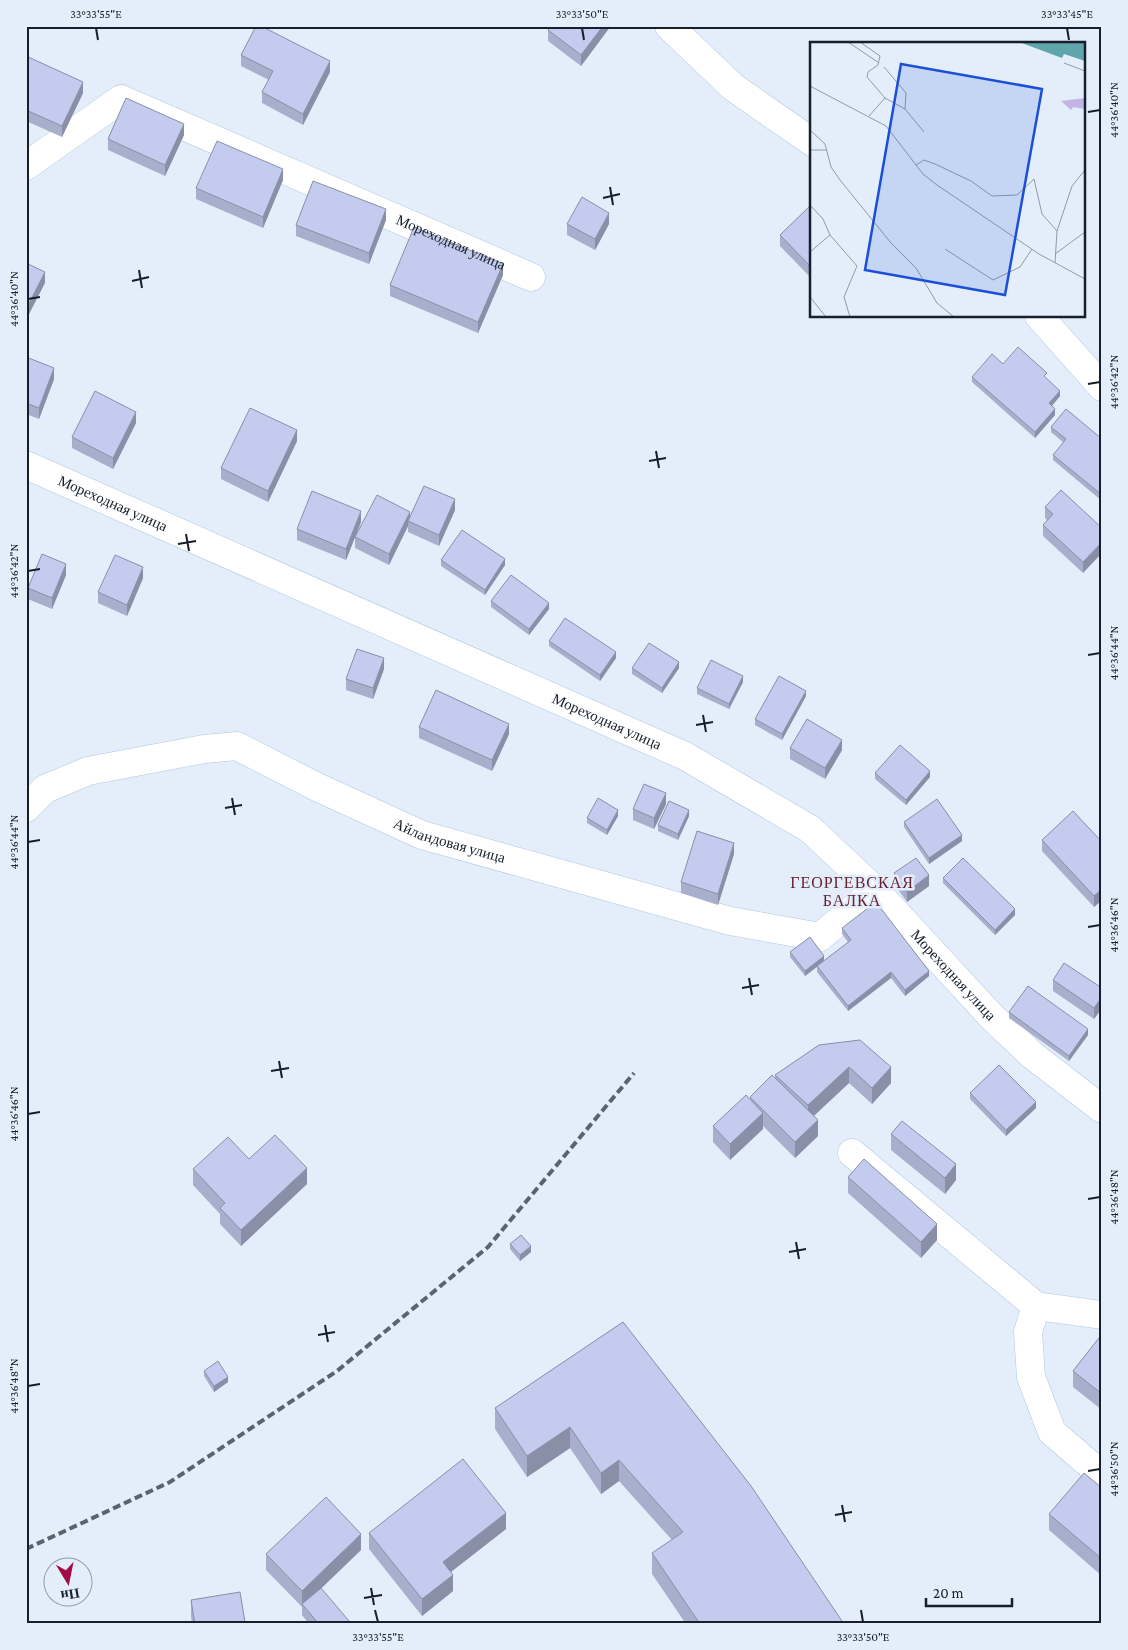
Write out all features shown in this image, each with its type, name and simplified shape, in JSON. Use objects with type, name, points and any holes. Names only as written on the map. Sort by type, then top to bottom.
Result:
[{"type":"street","points":[[669,26],[733,87],[810,141]]},
{"type":"street","name":"Мореходная улица","points":[[26,166],[121,98],[532,276]]},
{"type":"street","points":[[1041,318],[1102,387]]},
{"type":"street","name":"Мореходная улица","points":[[26,465],[685,756],[810,829],[875,890],[992,1017],[1032,1055],[1102,1109]]},
{"type":"street","name":"Айландовая улица","points":[[26,808],[45,789],[88,771],[204,749],[237,746],[317,787],[422,835],[730,920],[820,937],[875,890]]},
{"type":"street","points":[[852,1153],[1036,1306],[1102,1315]]},
{"type":"street","points":[[1036,1306],[1028,1332],[1031,1377],[1052,1432],[1102,1475]]},
{"type":"building","points":[[256,26],[261,26],[330,61],[303,114],[262,92],[273,71],[241,55]]},
{"type":"building","points":[[551,26],[603,26],[581,55],[548,30]]},
{"type":"building","points":[[26,56],[83,82],[62,126],[26,110]]},
{"type":"building","points":[[126,98],[184,124],[165,165],[108,139]]},
{"type":"building","points":[[217,141],[283,169],[263,217],[196,188]]},
{"type":"building","points":[[313,181],[386,209],[369,253],[296,225]]},
{"type":"building","points":[[582,197],[609,213],[595,239],[567,224]]},
{"type":"building","points":[[810,206],[810,266],[780,235]]},
{"type":"building","points":[[414,227],[503,264],[478,322],[390,285]]},
{"type":"building","points":[[26,263],[45,272],[26,309]]},
{"type":"building","points":[[1018,347],[1047,373],[1044,376],[1060,391],[1049,403],[1055,409],[1035,432],[972,377],[992,354],[1003,364]]},
{"type":"building","points":[[26,357],[54,368],[39,408],[26,403]]},
{"type":"building","points":[[95,391],[136,412],[113,458],[72,437]]},
{"type":"building","points":[[250,408],[297,430],[268,491],[221,468]]},
{"type":"building","points":[[1066,409],[1102,439],[1102,495],[1053,455],[1066,439],[1051,427]]},
{"type":"building","points":[[424,486],[455,499],[439,535],[408,521]]},
{"type":"building","points":[[1061,490],[1102,528],[1102,542],[1083,562],[1043,525],[1053,514],[1045,507]]},
{"type":"building","points":[[312,491],[361,511],[346,549],[297,529]]},
{"type":"building","points":[[377,495],[410,512],[389,554],[355,537]]},
{"type":"building","points":[[462,530],[505,559],[485,590],[441,560]]},
{"type":"building","points":[[42,554],[66,564],[52,598],[28,588]]},
{"type":"building","points":[[115,555],[143,567],[127,605],[98,592]]},
{"type":"building","points":[[511,575],[549,603],[529,629],[491,601]]},
{"type":"building","points":[[565,618],[616,652],[600,675],[549,641]]},
{"type":"building","points":[[649,643],[679,662],[662,688],[632,668]]},
{"type":"building","points":[[357,649],[384,658],[373,688],[346,679]]},
{"type":"building","points":[[711,660],[743,676],[729,704],[697,688]]},
{"type":"building","points":[[779,676],[806,691],[782,734],[755,719]]},
{"type":"building","points":[[436,690],[509,724],[492,760],[419,727]]},
{"type":"building","points":[[807,719],[842,740],[825,768],[790,748]]},
{"type":"building","points":[[900,745],[930,771],[906,800],[875,773]]},
{"type":"building","points":[[644,784],[666,793],[654,818],[633,809]]},
{"type":"building","points":[[598,798],[618,810],[607,830],[587,818]]},
{"type":"building","points":[[937,799],[962,835],[929,858],[904,822]]},
{"type":"building","points":[[669,801],[689,810],[678,834],[658,825]]},
{"type":"building","points":[[1073,811],[1102,842],[1102,889],[1094,896],[1042,840]]},
{"type":"building","points":[[697,831],[734,843],[718,894],[681,882]]},
{"type":"building","points":[[916,858],[929,875],[907,892],[894,873]]},
{"type":"building","points":[[963,858],[1015,909],[995,930],[943,878]]},
{"type":"building","points":[[876,902],[929,971],[905,990],[891,972],[848,1006],[817,966],[851,940],[842,928]]},
{"type":"building","points":[[810,937],[824,956],[805,971],[790,952]]},
{"type":"building","points":[[1064,963],[1102,988],[1102,997],[1094,1008],[1053,980]]},
{"type":"building","points":[[1028,986],[1088,1029],[1069,1056],[1009,1012]]},
{"type":"building","points":[[860,1040],[891,1067],[872,1088],[849,1067],[808,1105],[775,1075],[819,1045]]},
{"type":"building","points":[[999,1065],[1036,1102],[1006,1130],[970,1093]]},
{"type":"building","points":[[772,1075],[818,1120],[795,1142],[750,1097]]},
{"type":"building","points":[[746,1095],[763,1113],[730,1144],[713,1126]]},
{"type":"building","points":[[902,1121],[956,1164],[945,1178],[891,1134]]},
{"type":"building","points":[[275,1135],[307,1168],[241,1230],[220,1208],[225,1203],[193,1169],[228,1137],[249,1159]]},
{"type":"building","points":[[864,1159],[937,1224],[921,1242],[848,1177]]},
{"type":"building","points":[[521,1235],[531,1246],[520,1255],[510,1244]]},
{"type":"building","points":[[623,1322],[751,1486],[844,1624],[700,1624],[652,1553],[683,1532],[619,1460],[601,1473],[570,1427],[527,1456],[495,1408]]},
{"type":"building","points":[[1102,1334],[1102,1394],[1073,1371]]},
{"type":"building","points":[[218,1361],[228,1377],[214,1386],[204,1371]]},
{"type":"building","points":[[463,1459],[506,1513],[443,1562],[453,1575],[422,1599],[369,1533]]},
{"type":"building","points":[[1084,1473],[1102,1488],[1102,1559],[1049,1514]]},
{"type":"building","points":[[326,1497],[361,1534],[302,1591],[266,1554]]},
{"type":"building","points":[[321,1588],[349,1621],[346,1624],[319,1624],[302,1604]]},
{"type":"building","points":[[240,1592],[245,1622],[235,1624],[195,1624],[191,1600]]},
{"type":"railway","points":[[26,1549],[170,1482],[337,1371],[488,1247],[634,1073]]},
{"type":"district","name":"ГЕОРГЕВСКАЯ БАЛКА","points":[[852,891]]}]
